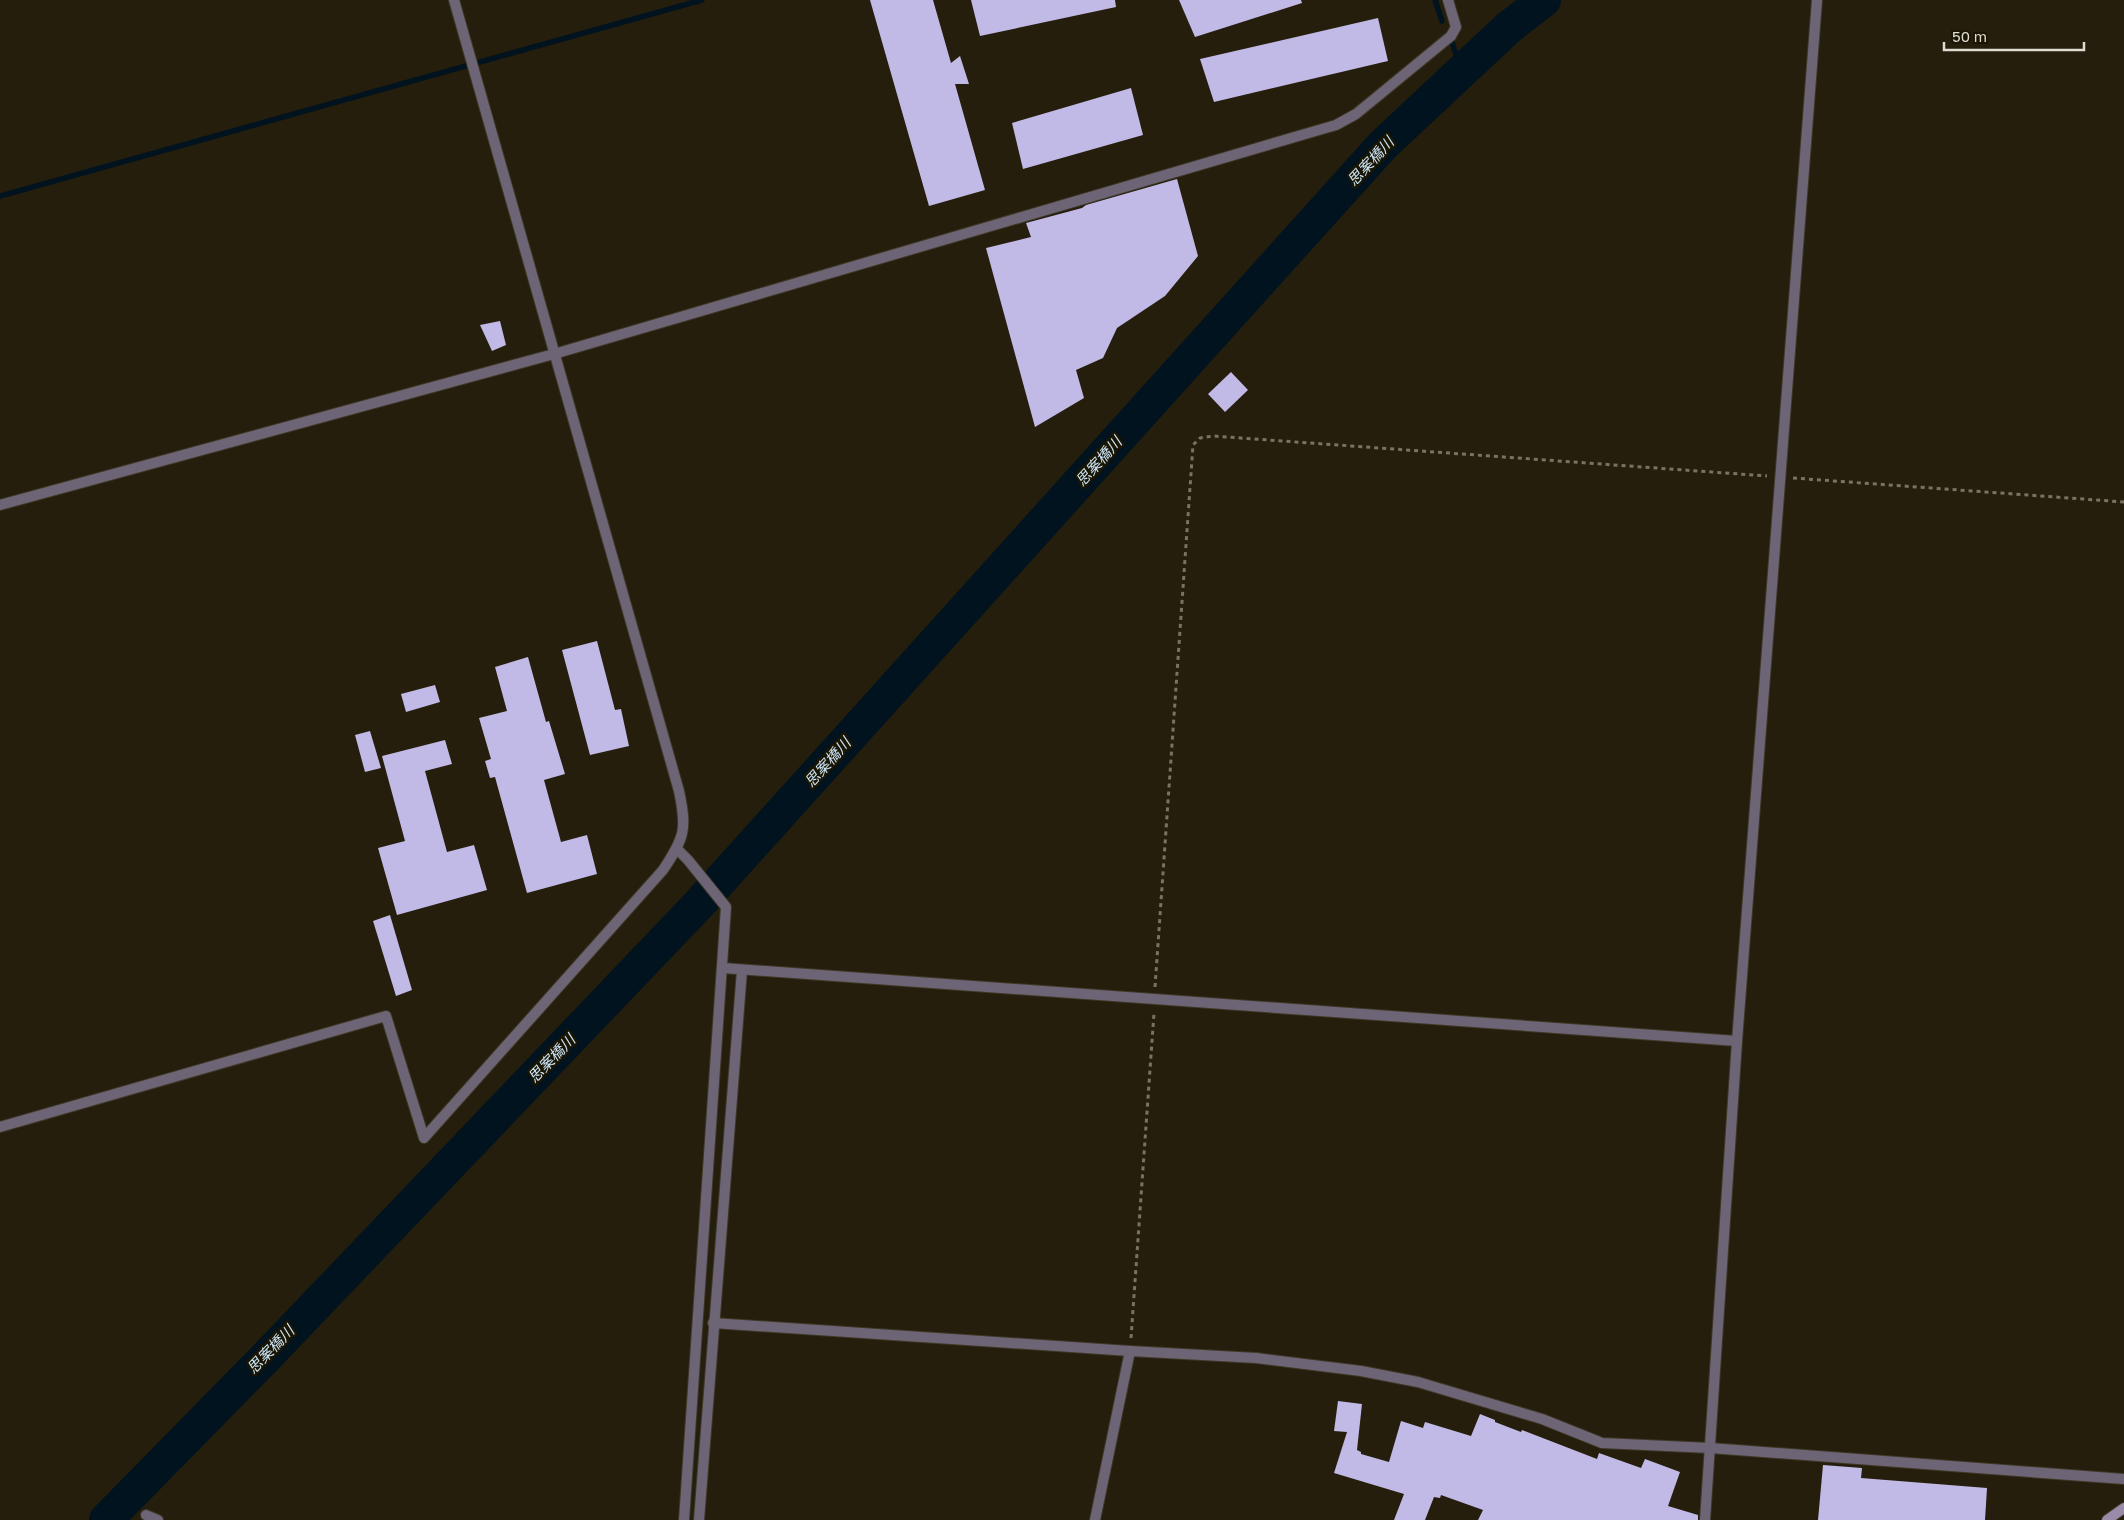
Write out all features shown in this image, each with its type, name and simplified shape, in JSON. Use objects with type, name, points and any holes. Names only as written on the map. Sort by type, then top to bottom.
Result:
[{"type":"street","points":[[0,1127],[386,1016],[424,1138],[663,870],[677,850],[684,831],[684,816],[679,791],[454,0]]},
{"type":"street","points":[[0,505],[554,354],[1336,125],[1356,114],[1451,36],[1456,27],[1448,0]]},
{"type":"street","points":[[1706,1520],[1736,1041],[1817,0]]},
{"type":"street","points":[[677,850],[688,860],[726,907],[684,1520]]},
{"type":"street","points":[[723,968],[1736,1041]]},
{"type":"street","points":[[699,1520],[742,970]]},
{"type":"street","points":[[714,1323],[1256,1358],[1362,1371],[1418,1382],[1542,1419],[1602,1443],[1710,1448],[2124,1479]]},
{"type":"street","points":[[1095,1520],[1130,1351]]},
{"type":"street","points":[[2107,1520],[2124,1508]]},
{"type":"street","points":[[146,1515],[158,1520]]},
{"type":"path","points":[[1130,1351],[1193,445],[1200,438],[1213,436],[2124,502]]},
{"type":"building","points":[[870,0],[933,0],[951,63],[960,56],[969,84],[955,84],[985,190],[929,206]]},
{"type":"building","points":[[971,0],[1115,0],[1116,7],[980,36]]},
{"type":"building","points":[[1179,0],[1301,0],[1302,3],[1195,37]]},
{"type":"building","points":[[1378,18],[1388,61],[1214,102],[1200,59]]},
{"type":"building","points":[[1131,88],[1143,135],[1023,169],[1012,123]]},
{"type":"building","points":[[1177,179],[1198,256],[1165,296],[1117,328],[1103,358],[1076,370],[1084,398],[1035,427],[986,248],[1031,237],[1026,223]]},
{"type":"building","points":[[500,321],[506,345],[492,351],[480,325]]},
{"type":"building","points":[[1231,372],[1248,390],[1225,412],[1208,394]]},
{"type":"building","points":[[597,641],[615,710],[621,709],[629,746],[590,755],[562,650]]},
{"type":"building","points":[[528,657],[546,722],[549,721],[565,774],[544,780],[561,842],[587,835],[597,874],[527,893],[495,777],[490,778],[485,761],[491,759],[479,718],[507,711],[495,667]]},
{"type":"building","points":[[435,685],[440,702],[406,712],[401,694]]},
{"type":"building","points":[[370,731],[381,768],[365,772],[355,735]]},
{"type":"building","points":[[445,740],[452,764],[425,771],[447,852],[474,845],[487,890],[397,915],[378,848],[405,841],[382,756]]},
{"type":"building","points":[[390,915],[412,990],[396,996],[373,921]]},
{"type":"building","points":[[1338,1401],[1362,1404],[1357,1450],[1361,1454],[1389,1462],[1401,1421],[1423,1428],[1425,1422],[1471,1436],[1480,1414],[1521,1432],[1522,1430],[1597,1459],[1599,1453],[1641,1468],[1645,1459],[1680,1472],[1668,1506],[1698,1515],[1698,1520],[1478,1520],[1483,1510],[1441,1495],[1440,1498],[1434,1497],[1425,1520],[1394,1520],[1404,1494],[1334,1473],[1347,1432],[1334,1431]]},
{"type":"building","points":[[1823,1465],[1862,1468],[1861,1478],[1987,1488],[1985,1520],[1818,1520]]},
{"type":"waterway","points":[[0,196],[702,0]]},
{"type":"waterway","points":[[1435,0],[1442,21]]},
{"type":"waterway","name":"思案橋川","points":[[106,1520],[268,1355],[700,903],[1383,145],[1508,28],[1544,0]]},
{"type":"waterway","points":[[1452,42],[1461,71]]}]
